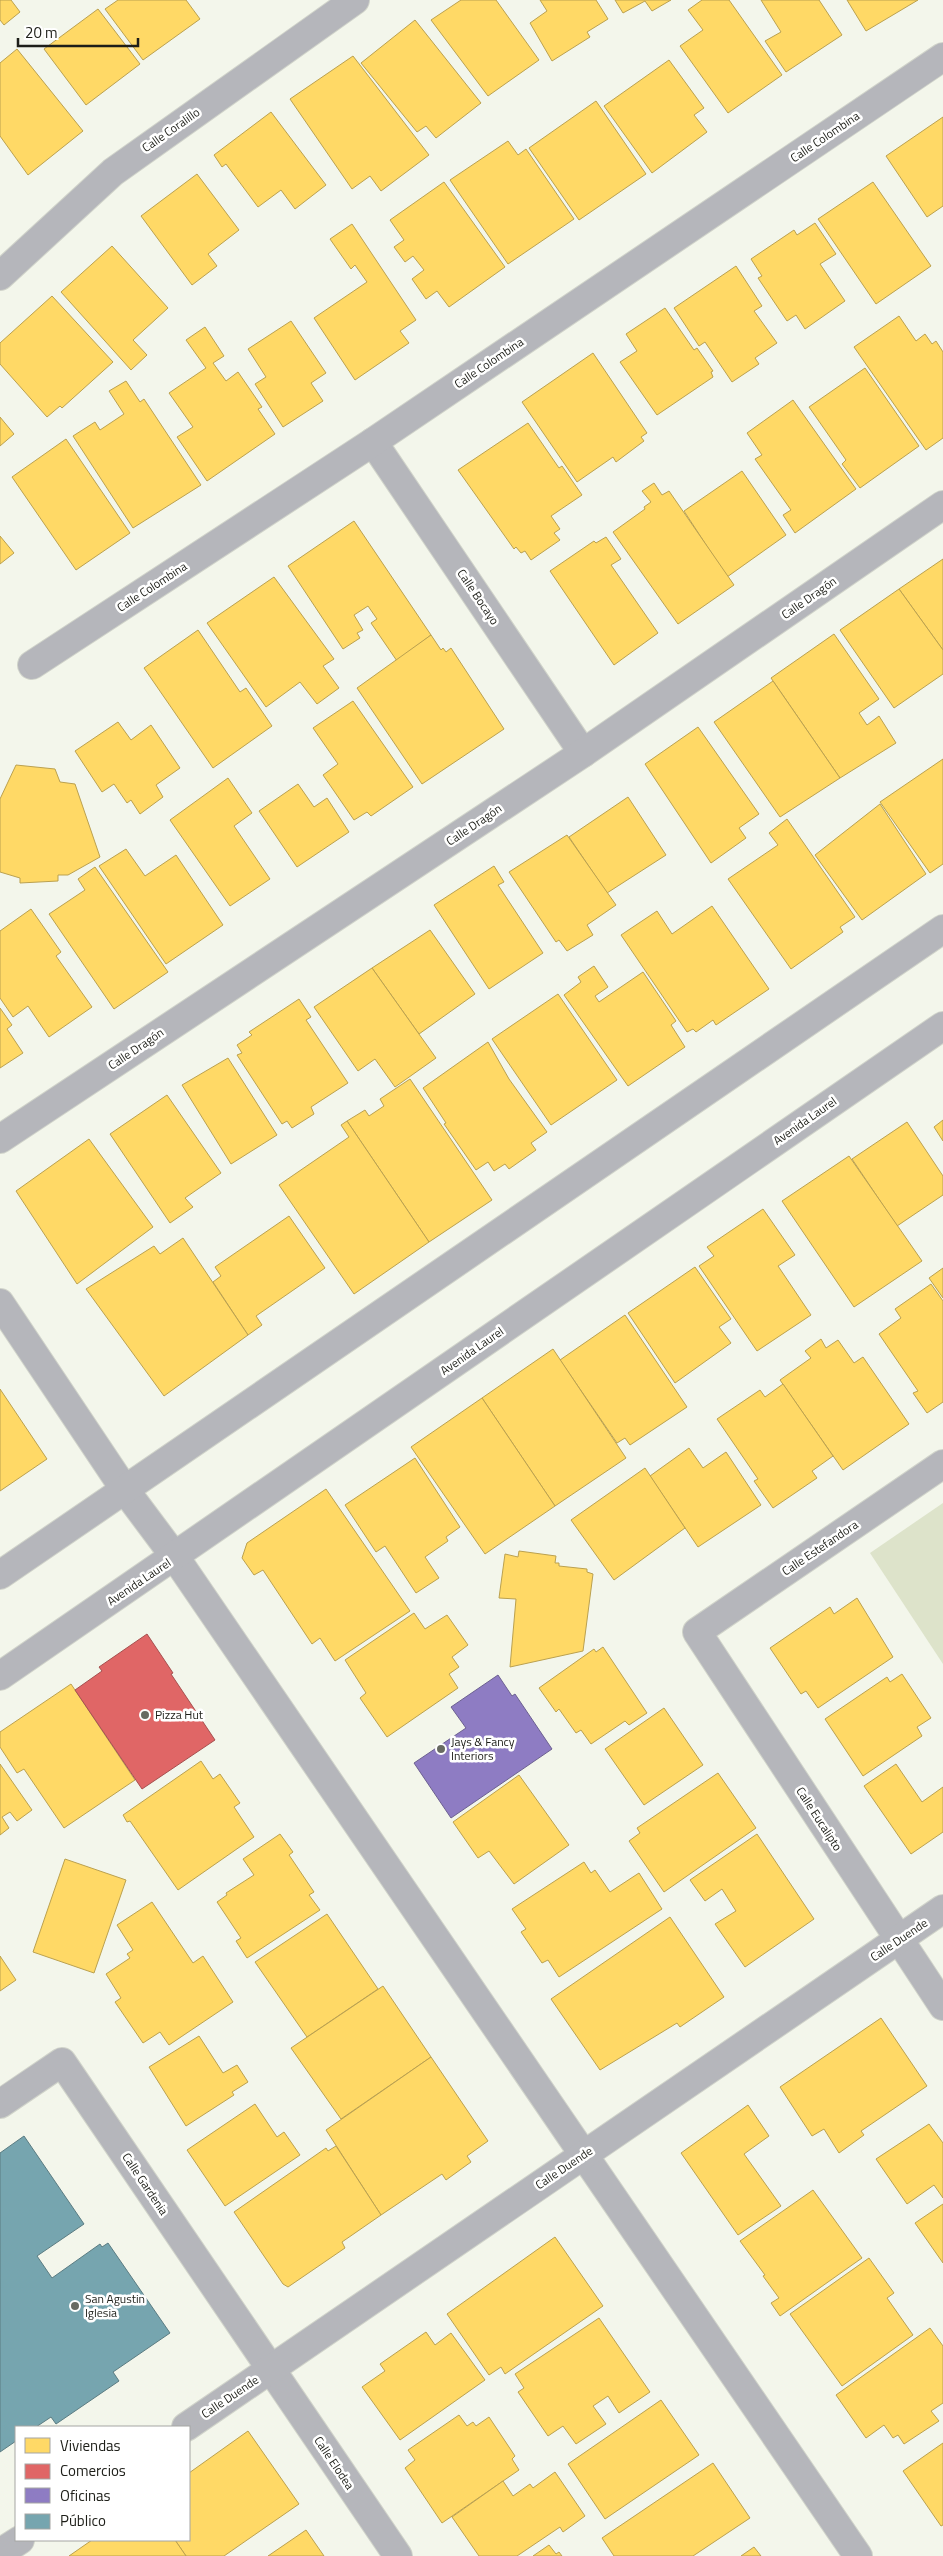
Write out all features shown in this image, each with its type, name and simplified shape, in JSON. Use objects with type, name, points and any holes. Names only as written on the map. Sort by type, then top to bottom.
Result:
[{"type":"street","name":"Calle Coralillo","points":[[0,276],[113,172],[354,0]]},
{"type":"street","name":"Calle Colombina","points":[[32,665],[373,442],[943,57]]},
{"type":"street","name":"Calle Bocayo","points":[[373,442],[583,753]]},
{"type":"street","name":"Calle Dragón","points":[[0,1139],[583,753],[943,505]]},
{"type":"street","points":[[0,1575],[943,929]]},
{"type":"street","name":"Avenida Laurel","points":[[0,1676],[943,1026]]},
{"type":"street","points":[[0,1303],[125,1490],[175,1557],[858,2556]]},
{"type":"street","name":"Calle Estefandora","points":[[696,1632],[943,1464]]},
{"type":"street","name":"Calle Eucalipto","points":[[696,1632],[943,2006]]},
{"type":"street","name":"Calle Duende","points":[[187,2426],[943,1909]]},
{"type":"street","name":"Calle Gardenia","points":[[0,2104],[62,2062],[270,2370]]},
{"type":"street","name":"Calle Elodea","points":[[270,2370],[398,2556]]},
{"type":"street","points":[[0,2554],[19,2541]]},
{"type":"green space","points":[[943,1503],[943,1664],[870,1553]]},
{"type":"building: Viviendas","points":[[0,0],[11,0],[20,12],[4,25],[0,20]]},
{"type":"building: Viviendas","points":[[118,0],[186,0],[200,19],[143,60],[105,9]]},
{"type":"building: Viviendas","points":[[461,0],[496,0],[539,60],[488,96],[431,20]]},
{"type":"building: Viviendas","points":[[540,0],[596,0],[608,19],[587,32],[590,37],[552,61],[530,23],[547,11]]},
{"type":"building: Viviendas","points":[[615,0],[671,0],[652,11],[645,1],[623,13]]},
{"type":"building: Viviendas","points":[[702,0],[729,0],[782,75],[728,113],[680,46],[703,30],[688,10]]},
{"type":"building: Viviendas","points":[[761,0],[819,0],[842,35],[786,72],[765,41],[781,32]]},
{"type":"building: Viviendas","points":[[847,0],[918,0],[866,31]]},
{"type":"building: Viviendas","points":[[98,9],[140,64],[86,105],[44,49]]},
{"type":"building: Viviendas","points":[[415,20],[481,103],[436,138],[426,126],[417,132],[361,63]]},
{"type":"building: Viviendas","points":[[17,49],[83,131],[28,175],[0,136],[0,63]]},
{"type":"building: Viviendas","points":[[353,56],[429,155],[381,191],[370,176],[352,189],[290,99]]},
{"type":"building: Viviendas","points":[[669,60],[704,108],[694,115],[707,132],[652,173],[604,106]]},
{"type":"building: Viviendas","points":[[596,101],[646,174],[579,220],[529,148]]},
{"type":"building: Viviendas","points":[[271,112],[326,185],[295,209],[281,190],[258,207],[226,164],[222,167],[214,155]]},
{"type":"building: Viviendas","points":[[943,117],[943,206],[927,217],[886,156]]},
{"type":"building: Viviendas","points":[[508,141],[518,155],[526,149],[574,219],[508,264],[450,180]]},
{"type":"building: Viviendas","points":[[197,174],[239,230],[208,254],[217,266],[192,285],[141,216]]},
{"type":"building: Viviendas","points":[[444,182],[505,267],[449,307],[437,291],[426,299],[412,279],[424,270],[413,256],[405,262],[394,247],[404,240],[390,220]]},
{"type":"building: Viviendas","points":[[873,182],[931,266],[876,304],[818,219]]},
{"type":"building: Viviendas","points":[[815,223],[836,254],[820,264],[845,301],[805,329],[796,315],[787,321],[758,278],[762,276],[751,259],[794,230],[797,235]]},
{"type":"building: Viviendas","points":[[352,224],[416,320],[400,331],[409,343],[355,380],[314,318],[367,282],[355,265],[351,269],[330,239]]},
{"type":"building: Viviendas","points":[[112,246],[168,308],[133,340],[147,355],[131,370],[61,292]]},
{"type":"building: Viviendas","points":[[736,266],[762,306],[754,311],[777,343],[755,358],[759,364],[732,382],[705,342],[699,346],[674,308]]},
{"type":"building: Viviendas","points":[[52,296],[113,362],[62,408],[60,406],[47,417],[0,364],[0,343]]},
{"type":"building: Viviendas","points":[[665,308],[694,350],[697,348],[713,371],[711,372],[713,377],[657,415],[620,362],[637,351],[626,334]]},
{"type":"building: Viviendas","points":[[899,316],[916,341],[925,334],[932,344],[936,341],[943,352],[943,438],[926,450],[854,347]]},
{"type":"building: Viviendas","points":[[291,321],[326,373],[311,383],[323,401],[283,427],[255,384],[266,377],[248,349]]},
{"type":"building: Viviendas","points":[[205,327],[224,356],[213,363],[226,381],[238,372],[262,407],[258,409],[275,434],[207,481],[177,437],[193,427],[169,393],[206,368],[186,340]]},
{"type":"building: Viviendas","points":[[593,353],[647,433],[641,437],[644,441],[616,462],[613,457],[577,482],[522,402]]},
{"type":"building: Viviendas","points":[[865,368],[919,446],[860,488],[842,464],[846,460],[809,407]]},
{"type":"building: Viviendas","points":[[126,381],[140,402],[144,399],[201,485],[133,528],[73,436],[95,422],[100,430],[124,414],[109,391]]},
{"type":"building: Viviendas","points":[[793,400],[856,489],[795,533],[783,515],[791,510],[755,459],[762,455],[747,433]]},
{"type":"building: Viviendas","points":[[0,417],[14,434],[0,446]]},
{"type":"building: Viviendas","points":[[528,423],[559,468],[562,466],[582,495],[551,516],[560,529],[554,533],[560,540],[531,560],[525,551],[521,553],[516,547],[514,549],[458,470]]},
{"type":"building: Viviendas","points":[[66,439],[130,533],[76,570],[12,477]]},
{"type":"building: Viviendas","points":[[742,471],[786,535],[727,577],[684,511]]},
{"type":"building: Viviendas","points":[[654,483],[662,495],[669,491],[734,585],[678,624],[613,532],[645,509],[644,507],[651,502],[642,491]]},
{"type":"building: Viviendas","points":[[354,521],[431,635],[397,661],[371,623],[377,619],[368,606],[354,615],[363,630],[357,633],[360,638],[343,649],[288,566]]},
{"type":"building: Viviendas","points":[[0,536],[14,553],[0,564]]},
{"type":"building: Viviendas","points":[[606,537],[621,559],[611,565],[658,633],[614,665],[550,571],[594,541],[596,543]]},
{"type":"building: Viviendas","points":[[943,559],[943,650],[899,589]]},
{"type":"building: Viviendas","points":[[274,577],[334,659],[323,666],[339,688],[317,704],[300,682],[266,707],[207,623]]},
{"type":"building: Viviendas","points":[[899,589],[943,650],[943,674],[894,708],[840,630]]},
{"type":"building: Viviendas","points":[[198,630],[240,692],[246,688],[272,726],[213,768],[144,668]]},
{"type":"building: Viviendas","points":[[834,634],[879,699],[859,713],[867,725],[879,716],[896,743],[840,778],[771,678]]},
{"type":"building: Viviendas","points":[[431,635],[441,650],[443,648],[446,652],[451,648],[504,729],[422,784],[357,688]]},
{"type":"building: Viviendas","points":[[773,681],[840,778],[780,817],[714,722]]},
{"type":"building: Viviendas","points":[[353,701],[413,787],[371,816],[367,812],[354,820],[323,775],[338,764],[313,728]]},
{"type":"building: Viviendas","points":[[118,722],[131,740],[151,725],[180,768],[156,785],[163,797],[140,814],[131,800],[127,803],[114,784],[102,792],[75,751]]},
{"type":"building: Viviendas","points":[[698,727],[759,814],[739,828],[746,838],[711,863],[645,764]]},
{"type":"building: Viviendas","points":[[943,759],[943,864],[930,873],[880,802]]},
{"type":"building: Viviendas","points":[[16,765],[55,769],[60,782],[75,784],[100,857],[68,875],[58,875],[58,881],[20,883],[20,878],[0,872],[0,799]]},
{"type":"building: Viviendas","points":[[228,778],[252,813],[234,826],[270,879],[230,906],[170,820]]},
{"type":"building: Viviendas","points":[[298,784],[314,807],[327,798],[349,832],[297,867],[259,811]]},
{"type":"building: Viviendas","points":[[628,797],[666,855],[607,893],[569,837]]},
{"type":"building: Viviendas","points":[[880,804],[926,874],[862,920],[815,855]]},
{"type":"building: Viviendas","points":[[787,819],[855,917],[840,927],[843,932],[791,969],[728,879],[778,845],[769,833]]},
{"type":"building: Viviendas","points":[[567,835],[616,905],[587,925],[593,935],[567,951],[559,940],[556,942],[509,872]]},
{"type":"building: Viviendas","points":[[126,849],[145,876],[176,855],[223,925],[166,964],[99,866]]},
{"type":"building: Viviendas","points":[[494,866],[504,882],[498,885],[543,953],[489,989],[434,905]]},
{"type":"building: Viviendas","points":[[95,867],[168,972],[114,1009],[49,914],[85,890],[78,879]]},
{"type":"building: Viviendas","points":[[712,906],[769,989],[716,1025],[713,1020],[696,1032],[693,1029],[687,1032],[621,935],[657,911],[672,934]]},
{"type":"building: Viviendas","points":[[31,909],[61,952],[56,956],[92,1007],[49,1037],[28,1006],[13,1017],[0,998],[0,931]]},
{"type":"building: Viviendas","points":[[430,930],[475,994],[419,1034],[372,968]]},
{"type":"building: Viviendas","points":[[594,966],[608,987],[595,996],[599,1002],[643,972],[676,1021],[671,1025],[685,1047],[628,1086],[564,995],[581,982],[578,977]]},
{"type":"building: Viviendas","points":[[372,968],[436,1058],[395,1087],[375,1059],[358,1071],[314,1007]]},
{"type":"building: Viviendas","points":[[558,994],[617,1080],[551,1125],[492,1039]]},
{"type":"building: Viviendas","points":[[299,999],[311,1017],[306,1020],[348,1083],[311,1107],[314,1114],[292,1128],[287,1121],[282,1124],[237,1055],[242,1053],[237,1045],[252,1035],[249,1032]]},
{"type":"building: Viviendas","points":[[0,1008],[12,1025],[7,1029],[23,1053],[0,1068]]},
{"type":"building: Viviendas","points":[[488,1042],[509,1079],[547,1132],[531,1143],[536,1150],[509,1169],[505,1164],[494,1171],[488,1162],[476,1170],[444,1124],[446,1123],[423,1088]]},
{"type":"building: Viviendas","points":[[228,1058],[277,1135],[231,1164],[182,1085]]},
{"type":"building: Viviendas","points":[[410,1079],[492,1200],[429,1242],[347,1121],[365,1110],[369,1116],[384,1106],[380,1099]]},
{"type":"building: Viviendas","points":[[167,1095],[221,1173],[185,1198],[193,1207],[170,1223],[110,1134]]},
{"type":"building: Viviendas","points":[[943,1120],[943,1141],[934,1127]]},
{"type":"building: Viviendas","points":[[347,1121],[429,1242],[354,1294],[279,1185],[349,1137],[341,1125]]},
{"type":"building: Viviendas","points":[[907,1122],[943,1176],[943,1195],[897,1226],[852,1159]]},
{"type":"building: Viviendas","points":[[89,1139],[153,1227],[77,1284],[16,1191]]},
{"type":"building: Viviendas","points":[[849,1156],[922,1261],[854,1307],[782,1201]]},
{"type":"building: Viviendas","points":[[763,1209],[795,1255],[778,1266],[811,1315],[757,1351],[699,1266],[714,1256],[707,1247]]},
{"type":"building: Viviendas","points":[[289,1216],[325,1268],[256,1316],[262,1325],[248,1335],[213,1282],[221,1276],[215,1267]]},
{"type":"building: Viviendas","points":[[183,1238],[248,1335],[164,1396],[86,1289],[154,1246],[160,1254]]},
{"type":"building: Viviendas","points":[[695,1267],[731,1319],[719,1327],[731,1343],[675,1383],[628,1313]]},
{"type":"building: Viviendas","points":[[943,1268],[943,1298],[929,1278]]},
{"type":"building: Viviendas","points":[[931,1284],[943,1301],[943,1402],[927,1413],[913,1393],[918,1391],[879,1334],[901,1318],[895,1309]]},
{"type":"building: Viviendas","points":[[625,1315],[687,1407],[630,1445],[625,1438],[617,1443],[560,1360]]},
{"type":"building: Viviendas","points":[[821,1339],[826,1348],[838,1340],[854,1363],[863,1357],[909,1424],[843,1470],[780,1380],[811,1358],[805,1351]]},
{"type":"building: Viviendas","points":[[553,1349],[626,1458],[555,1506],[482,1398]]},
{"type":"building: Viviendas","points":[[783,1384],[833,1456],[812,1471],[817,1478],[773,1508],[754,1481],[758,1479],[717,1419],[760,1390],[765,1397]]},
{"type":"building: Viviendas","points":[[0,1389],[47,1459],[0,1491]]},
{"type":"building: Viviendas","points":[[482,1398],[555,1506],[485,1554],[411,1447]]},
{"type":"building: Viviendas","points":[[689,1448],[703,1468],[726,1452],[761,1505],[698,1547],[650,1476]]},
{"type":"building: Viviendas","points":[[415,1458],[460,1527],[446,1537],[448,1541],[425,1557],[439,1578],[416,1593],[385,1546],[376,1552],[345,1505]]},
{"type":"building: Viviendas","points":[[645,1468],[685,1528],[614,1580],[571,1520]]},
{"type":"building: Viviendas","points":[[326,1489],[410,1611],[335,1661],[320,1638],[312,1644],[263,1570],[254,1575],[242,1558],[247,1543]]},
{"type":"building: Viviendas","points":[[519,1551],[556,1556],[555,1563],[559,1563],[559,1566],[587,1569],[587,1572],[593,1574],[583,1651],[510,1667],[516,1599],[499,1598],[505,1554],[518,1557]]},
{"type":"building: Viviendas","points":[[857,1598],[893,1657],[818,1708],[806,1691],[801,1694],[770,1648],[830,1607],[834,1614]]},
{"type":"building: Viviendas","points":[[414,1613],[425,1629],[447,1615],[468,1645],[452,1657],[459,1667],[449,1674],[458,1688],[387,1737],[360,1698],[366,1693],[345,1660]]},
{"type":"building: Viviendas","points":[[603,1647],[647,1713],[629,1725],[625,1721],[591,1744],[581,1730],[576,1733],[559,1709],[556,1712],[539,1688],[594,1649],[596,1652]]},
{"type":"building: Viviendas","points":[[902,1674],[931,1718],[917,1727],[922,1736],[863,1776],[825,1719],[887,1677],[890,1682]]},
{"type":"building: Viviendas","points":[[71,1684],[135,1780],[64,1828],[24,1769],[17,1773],[0,1747],[0,1732]]},
{"type":"building: Viviendas","points":[[664,1708],[703,1765],[644,1805],[605,1749]]},
{"type":"building: Viviendas","points":[[201,1761],[213,1779],[220,1774],[240,1803],[234,1807],[254,1837],[178,1890],[130,1821],[127,1822],[123,1815]]},
{"type":"building: Viviendas","points":[[0,1764],[32,1810],[17,1821],[10,1812],[2,1817],[9,1828],[0,1835]]},
{"type":"building: Viviendas","points":[[896,1764],[922,1802],[943,1787],[943,1832],[911,1854],[864,1786]]},
{"type":"building: Viviendas","points":[[718,1773],[756,1828],[664,1892],[629,1841],[640,1833],[637,1828]]},
{"type":"building: Viviendas","points":[[519,1775],[569,1845],[514,1884],[489,1851],[478,1858],[453,1822]]},
{"type":"building: Viviendas","points":[[280,1834],[293,1852],[289,1855],[314,1892],[309,1895],[320,1910],[247,1958],[236,1941],[241,1938],[217,1902],[227,1895],[226,1893],[254,1875],[243,1859]]},
{"type":"building: Viviendas","points":[[757,1834],[814,1919],[745,1967],[715,1924],[736,1911],[722,1889],[705,1901],[690,1880]]},
{"type":"building: Viviendas","points":[[65,1859],[126,1880],[94,1973],[33,1952]]},
{"type":"building: Viviendas","points":[[584,1862],[591,1873],[595,1870],[610,1892],[639,1873],[662,1909],[559,1977],[548,1960],[542,1963],[521,1932],[526,1929],[512,1909]]},
{"type":"building: Viviendas","points":[[152,1902],[193,1963],[203,1956],[233,2002],[169,2045],[160,2032],[143,2043],[115,2002],[121,1998],[106,1974],[130,1958],[127,1954],[133,1950],[117,1925]]},
{"type":"building: Viviendas","points":[[327,1914],[378,1989],[307,2037],[255,1962]]},
{"type":"building: Viviendas","points":[[670,1917],[724,1997],[680,2027],[677,2023],[600,2070],[551,1999]]},
{"type":"building: Viviendas","points":[[0,1956],[16,1980],[0,1991]]},
{"type":"building: Viviendas","points":[[383,1986],[431,2057],[341,2119],[291,2048]]},
{"type":"building: Viviendas","points":[[881,2018],[927,2086],[861,2131],[864,2135],[839,2153],[824,2129],[812,2136],[780,2087]]},
{"type":"building: Viviendas","points":[[199,2036],[223,2073],[237,2065],[248,2082],[232,2092],[234,2095],[186,2126],[149,2067]]},
{"type":"building: Viviendas","points":[[431,2057],[488,2141],[467,2156],[471,2162],[446,2180],[442,2174],[381,2215],[326,2130]]},
{"type":"building: Viviendas","points":[[255,2104],[277,2137],[284,2132],[300,2155],[225,2206],[187,2150]]},
{"type":"building: Viviendas","points":[[748,2105],[769,2136],[744,2154],[781,2206],[738,2235],[681,2153]]},
{"type":"building: Viviendas","points":[[929,2124],[943,2143],[943,2198],[934,2185],[907,2204],[876,2159]]},
{"type":"building: Viviendas","points":[[336,2146],[381,2215],[342,2242],[345,2248],[288,2287],[283,2284],[234,2212],[326,2148],[328,2151]]},
{"type":"building: Viviendas","points":[[813,2190],[862,2258],[780,2316],[771,2303],[779,2298],[740,2241]]},
{"type":"building: Viviendas","points":[[943,2204],[943,2263],[915,2223]]},
{"type":"building: Viviendas","points":[[555,2237],[603,2306],[505,2374],[501,2367],[489,2375],[447,2314]]},
{"type":"building: Viviendas","points":[[869,2258],[894,2293],[887,2298],[913,2335],[842,2386],[790,2314]]},
{"type":"building: Viviendas","points":[[599,2318],[650,2392],[619,2413],[608,2396],[593,2406],[606,2424],[576,2444],[563,2426],[548,2436],[518,2392],[524,2388],[515,2374]]},
{"type":"building: Viviendas","points":[[930,2328],[943,2346],[943,2403],[931,2411],[939,2421],[904,2444],[898,2435],[893,2438],[884,2425],[866,2438],[836,2395]]},
{"type":"building: Viviendas","points":[[426,2332],[435,2345],[451,2333],[485,2380],[400,2440],[362,2387],[385,2371],[380,2364]]},
{"type":"building: Viviendas","points":[[661,2400],[699,2455],[605,2519],[568,2464]]},
{"type":"building: Viviendas","points":[[459,2415],[467,2426],[473,2422],[476,2426],[489,2417],[515,2456],[512,2459],[519,2470],[442,2523],[405,2468],[415,2460],[408,2450]]},
{"type":"building: Viviendas","points":[[248,2431],[299,2504],[224,2556],[186,2556],[176,2541],[190,2541],[190,2472]]},
{"type":"building: Viviendas","points":[[943,2443],[943,2525],[941,2526],[903,2471]]},
{"type":"building: Viviendas","points":[[713,2463],[750,2518],[693,2556],[614,2556],[602,2538]]},
{"type":"building: Viviendas","points":[[555,2472],[585,2516],[563,2532],[560,2527],[517,2556],[479,2556],[452,2517],[503,2481],[513,2496],[530,2484],[533,2488]]},
{"type":"building: Viviendas","points":[[306,2530],[324,2556],[268,2556]]},
{"type":"building: Viviendas","points":[[91,2541],[176,2541],[186,2556],[69,2556]]},
{"type":"building: Viviendas","points":[[549,2545],[556,2554],[559,2552],[562,2556],[533,2556]]},
{"type":"building: Viviendas","points":[[754,2547],[761,2556],[741,2556]]},
{"type":"building: Comercios","name":"Pizza Hut","points":[[147,1634],[215,1740],[142,1789],[75,1690],[102,1671],[99,1667]]},
{"type":"building: Oficinas","points":[[498,1675],[512,1696],[515,1694],[552,1749],[451,1818],[414,1763],[466,1728],[451,1707]]},
{"type":"building: Público","name":"San Agustin Iglesia","points":[[24,2136],[84,2224],[37,2256],[52,2278],[100,2244],[102,2247],[108,2243],[170,2333],[113,2372],[119,2381],[56,2424],[51,2417],[38,2426],[15,2426],[15,2442],[0,2452],[0,2153]]},
{"type":"place","name":"Pizza Hut","points":[[145,1715]]},
{"type":"place","name":"Jays & Fancy Interiors","points":[[441,1749]]},
{"type":"place","name":"San Agustin Iglesia","points":[[75,2306]]}]
